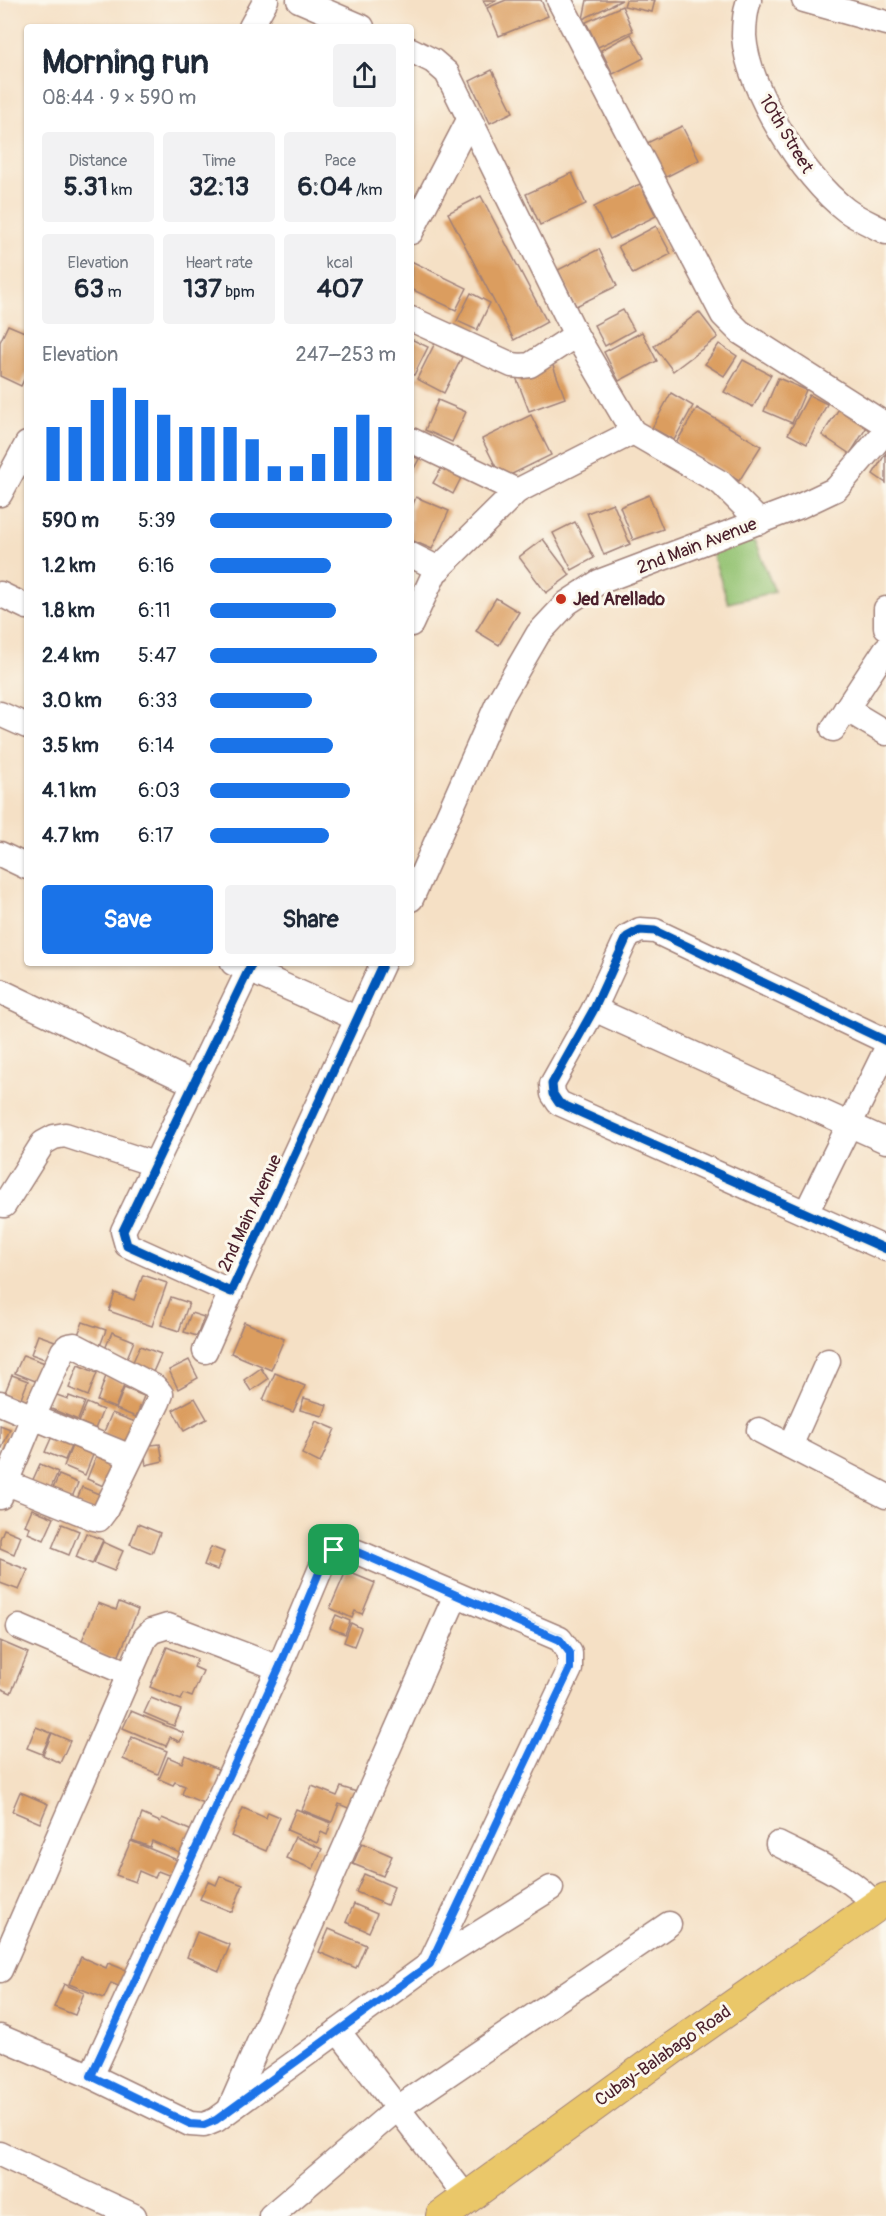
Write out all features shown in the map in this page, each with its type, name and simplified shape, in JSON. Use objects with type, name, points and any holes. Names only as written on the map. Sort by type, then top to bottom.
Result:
[{"type":"main road","name":"Cubay-Balabago Road","points":[[442,2216],[673,2048],[881,1903]]},
{"type":"street","points":[[253,24],[266,0]]},
{"type":"street","points":[[299,0],[355,24]]},
{"type":"street","points":[[559,0],[723,315],[740,332],[886,425]]},
{"type":"street","name":"10th Street","points":[[749,0],[744,17],[744,39],[756,84],[794,154],[820,187],[847,211],[886,232]]},
{"type":"street","points":[[804,0],[886,23]]},
{"type":"street","points":[[414,52],[433,61],[447,73],[576,335],[633,432],[721,483],[760,522]]},
{"type":"street","points":[[414,226],[470,120]]},
{"type":"street","points":[[414,320],[512,365],[521,366],[530,365],[576,335]]},
{"type":"street","name":"2nd Main Avenue","points":[[414,892],[498,703],[538,634],[567,603],[599,582],[760,522],[836,489],[886,431]]},
{"type":"street","points":[[414,618],[435,572],[517,491],[633,432]]},
{"type":"street","points":[[414,441],[517,491]]},
{"type":"street","points":[[12,488],[24,453]]},
{"type":"street","points":[[414,556],[439,569]]},
{"type":"street","points":[[0,594],[24,606]]},
{"type":"street","points":[[886,609],[886,627]]},
{"type":"street","points":[[886,650],[839,719],[886,733]]},
{"type":"street","points":[[0,714],[24,725]]},
{"type":"street","points":[[0,854],[24,866]]},
{"type":"street","points":[[886,1041],[655,931],[640,930],[627,937],[594,1009],[552,1084],[553,1094],[559,1103],[886,1249]]},
{"type":"street","points":[[244,966],[358,1019]]},
{"type":"street","name":"2nd Main Avenue","points":[[244,966],[194,1084],[123,1231],[127,1245],[231,1292],[382,966]]},
{"type":"street","points":[[0,992],[194,1084]]},
{"type":"street","points":[[594,1009],[886,1141]]},
{"type":"street","points":[[806,1213],[886,1050]]},
{"type":"street","points":[[4,1205],[43,1143],[54,1137],[65,1135],[154,1164]]},
{"type":"street","points":[[206,1351],[231,1292]]},
{"type":"street","points":[[74,1345],[155,1387],[161,1394],[103,1516],[99,1519],[2,1487],[33,1417],[63,1351],[68,1346],[74,1345]]},
{"type":"street","points":[[790,1446],[828,1361]]},
{"type":"street","points":[[0,1403],[131,1457]]},
{"type":"street","points":[[759,1430],[886,1496]]},
{"type":"street","points":[[91,2076],[279,1668],[326,1556],[334,1550],[348,1548],[560,1640],[570,1653],[570,1669],[430,1964]]},
{"type":"street","points":[[230,2108],[456,1595]]},
{"type":"street","points":[[0,1970],[145,1638],[152,1631],[168,1626],[279,1668]]},
{"type":"street","points":[[19,1627],[129,1674]]},
{"type":"street","points":[[778,1844],[843,1876],[868,1896],[881,1903]]},
{"type":"street","points":[[0,2037],[91,2076],[190,2124],[204,2125],[216,2120],[430,1964],[551,1888]]},
{"type":"street","points":[[271,2216],[398,2108],[669,1924]]},
{"type":"street","points":[[338,2031],[466,2197]]},
{"type":"street","points":[[0,2154],[134,2216]]},
{"type":"green space","points":[[743,531],[755,543],[775,592],[728,603],[709,543]]},
{"type":"building","points":[[483,0],[497,0],[486,6]]},
{"type":"building","points":[[506,0],[541,0],[548,16],[499,36],[487,8]]},
{"type":"building","points":[[587,0],[622,0],[583,19]]},
{"type":"building","points":[[626,0],[655,0],[652,12],[624,6]]},
{"type":"building","points":[[622,6],[633,31],[598,47],[586,22]]},
{"type":"building","points":[[631,34],[644,58],[613,74],[601,50]]},
{"type":"building","points":[[492,70],[513,112],[490,123],[470,81]]},
{"type":"building","points":[[682,126],[699,160],[664,178],[647,143]]},
{"type":"building","points":[[572,173],[586,204],[540,225],[526,194]]},
{"type":"building","points":[[640,184],[656,216],[610,239],[594,207]]},
{"type":"building","points":[[481,196],[547,322],[514,340],[448,213]]},
{"type":"building","points":[[656,226],[671,254],[633,274],[618,246]]},
{"type":"building","points":[[599,249],[617,286],[576,306],[558,270]]},
{"type":"building","points":[[414,262],[467,288],[456,310],[414,290]]},
{"type":"building","points":[[471,293],[490,303],[477,330],[457,321]]},
{"type":"building","points":[[623,310],[634,330],[605,346],[594,325]]},
{"type":"building","points":[[699,312],[718,337],[673,371],[654,346]]},
{"type":"building","points":[[8,325],[24,332],[24,380],[21,386],[0,376],[0,342]]},
{"type":"building","points":[[642,332],[657,361],[619,381],[604,352]]},
{"type":"building","points":[[414,340],[428,347],[414,375]]},
{"type":"building","points":[[435,343],[462,357],[444,393],[417,379]]},
{"type":"building","points":[[719,344],[737,356],[724,376],[705,364]]},
{"type":"building","points":[[743,360],[771,375],[753,407],[724,392]]},
{"type":"building","points":[[552,363],[565,398],[529,411],[516,377]]},
{"type":"building","points":[[778,378],[806,390],[792,423],[764,411]]},
{"type":"building","points":[[671,393],[693,406],[674,440],[652,428]]},
{"type":"building","points":[[809,395],[827,404],[807,444],[788,434]]},
{"type":"building","points":[[438,400],[466,412],[452,442],[425,430]]},
{"type":"building","points":[[842,404],[870,422],[850,454],[822,435]]},
{"type":"building","points":[[697,408],[761,446],[739,481],[676,443]]},
{"type":"building","points":[[531,415],[551,455],[502,479],[482,439]]},
{"type":"building","points":[[886,453],[886,483],[873,474]]},
{"type":"building","points":[[414,456],[419,459],[414,468]]},
{"type":"building","points":[[444,464],[463,474],[453,494],[433,483]]},
{"type":"building","points":[[649,495],[663,529],[633,540],[620,507]]},
{"type":"building","points":[[416,497],[449,511],[432,549],[414,541]]},
{"type":"building","points":[[613,503],[630,544],[604,555],[587,513]]},
{"type":"building","points":[[575,522],[594,558],[572,570],[553,533]]},
{"type":"building","points":[[543,539],[570,575],[546,593],[519,557]]},
{"type":"building","points":[[496,598],[519,612],[499,645],[476,631]]},
{"type":"building","points":[[143,1275],[167,1283],[152,1326],[109,1311],[115,1293],[134,1300]]},
{"type":"building","points":[[171,1297],[189,1303],[179,1331],[161,1325]]},
{"type":"building","points":[[191,1313],[204,1317],[197,1336],[184,1332]]},
{"type":"building","points":[[83,1322],[106,1330],[100,1346],[77,1337]]},
{"type":"building","points":[[244,1322],[284,1339],[271,1370],[231,1353]]},
{"type":"building","points":[[112,1332],[134,1341],[127,1358],[105,1349]]},
{"type":"building","points":[[38,1335],[58,1342],[50,1361],[31,1354]]},
{"type":"building","points":[[140,1346],[161,1354],[153,1372],[132,1364]]},
{"type":"building","points":[[23,1355],[45,1363],[38,1382],[15,1373]]},
{"type":"building","points":[[189,1360],[198,1378],[178,1389],[169,1370]]},
{"type":"building","points":[[78,1365],[97,1373],[88,1396],[69,1388]]},
{"type":"building","points":[[261,1368],[268,1379],[251,1391],[244,1380]]},
{"type":"building","points":[[275,1373],[305,1386],[293,1412],[263,1400]]},
{"type":"building","points":[[12,1375],[28,1381],[20,1401],[4,1395]]},
{"type":"building","points":[[106,1376],[125,1383],[115,1408],[97,1401]]},
{"type":"building","points":[[124,1388],[144,1396],[136,1417],[116,1409]]},
{"type":"building","points":[[54,1394],[68,1399],[69,1396],[85,1402],[78,1420],[49,1408]]},
{"type":"building","points":[[195,1398],[207,1419],[184,1431],[173,1410]]},
{"type":"building","points":[[304,1398],[327,1405],[323,1416],[300,1410]]},
{"type":"building","points":[[87,1403],[103,1410],[95,1429],[79,1422]]},
{"type":"building","points":[[112,1413],[138,1423],[129,1444],[103,1434]]},
{"type":"building","points":[[316,1421],[335,1429],[320,1463],[302,1454]]},
{"type":"building","points":[[0,1425],[10,1429],[2,1448],[0,1447]]},
{"type":"building","points":[[53,1434],[73,1442],[65,1460],[45,1452]]},
{"type":"building","points":[[74,1441],[95,1450],[85,1475],[64,1466]]},
{"type":"building","points":[[160,1444],[163,1461],[146,1465],[143,1446]]},
{"type":"building","points":[[98,1452],[119,1461],[108,1488],[87,1479]]},
{"type":"building","points":[[40,1464],[58,1472],[49,1492],[31,1484]]},
{"type":"building","points":[[59,1475],[78,1483],[70,1502],[51,1493]]},
{"type":"building","points":[[82,1487],[106,1497],[99,1514],[75,1504]]},
{"type":"building","points":[[32,1509],[54,1518],[44,1540],[28,1533],[30,1527],[25,1525]]},
{"type":"building","points":[[62,1524],[79,1531],[69,1555],[52,1548]]},
{"type":"building","points":[[138,1524],[160,1533],[152,1553],[130,1544]]},
{"type":"building","points":[[4,1529],[21,1536],[14,1554],[0,1548],[0,1539]]},
{"type":"building","points":[[86,1533],[103,1540],[92,1564],[76,1557]]},
{"type":"building","points":[[103,1542],[123,1551],[114,1571],[94,1563]]},
{"type":"building","points":[[211,1547],[224,1552],[217,1570],[204,1565]]},
{"type":"building","points":[[0,1559],[28,1570],[19,1590],[0,1583]]},
{"type":"building","points":[[346,1571],[375,1583],[362,1614],[355,1611],[352,1618],[330,1608]]},
{"type":"building","points":[[119,1602],[138,1610],[117,1660],[80,1645],[98,1603],[116,1610]]},
{"type":"building","points":[[336,1615],[350,1621],[345,1634],[330,1628]]},
{"type":"building","points":[[351,1623],[361,1628],[354,1646],[344,1642]]},
{"type":"building","points":[[0,1641],[28,1653],[11,1693],[0,1688]]},
{"type":"building","points":[[167,1647],[197,1659],[194,1667],[203,1671],[192,1697],[184,1694],[181,1700],[150,1687]]},
{"type":"building","points":[[151,1698],[181,1710],[174,1726],[144,1713]]},
{"type":"building","points":[[131,1711],[184,1733],[180,1742],[170,1737],[166,1746],[123,1728]]},
{"type":"building","points":[[36,1727],[51,1733],[42,1754],[27,1748]]},
{"type":"building","points":[[52,1733],[70,1741],[60,1763],[43,1755]]},
{"type":"building","points":[[132,1737],[167,1751],[158,1774],[123,1759]]},
{"type":"building","points":[[185,1755],[218,1769],[213,1783],[217,1785],[208,1805],[182,1794],[185,1786],[175,1782],[173,1785],[159,1779],[168,1757],[182,1763]]},
{"type":"building","points":[[312,1786],[337,1796],[341,1787],[360,1793],[353,1810],[339,1804],[332,1822],[302,1810]]},
{"type":"building","points":[[20,1792],[48,1804],[40,1823],[12,1811]]},
{"type":"building","points":[[243,1808],[266,1818],[268,1812],[280,1817],[266,1851],[231,1836]]},
{"type":"building","points":[[296,1809],[331,1823],[327,1835],[321,1832],[317,1843],[287,1830]]},
{"type":"building","points":[[142,1814],[160,1822],[162,1818],[192,1831],[182,1854],[152,1841],[150,1847],[132,1840]]},
{"type":"building","points":[[295,1837],[322,1849],[313,1869],[286,1858]]},
{"type":"building","points":[[131,1841],[182,1862],[176,1878],[158,1871],[155,1878],[139,1871],[135,1882],[116,1875]]},
{"type":"building","points":[[362,1843],[392,1856],[383,1876],[353,1864]]},
{"type":"building","points":[[364,1874],[394,1887],[387,1905],[356,1892]]},
{"type":"building","points":[[220,1876],[243,1885],[232,1912],[200,1899],[208,1881],[216,1885]]},
{"type":"building","points":[[354,1904],[377,1914],[369,1932],[346,1922]]},
{"type":"building","points":[[329,1929],[366,1945],[356,1968],[319,1952]]},
{"type":"building","points":[[197,1932],[230,1945],[219,1971],[187,1957]]},
{"type":"building","points":[[81,1957],[106,1968],[108,1963],[128,1971],[121,1987],[111,1983],[104,1998],[69,1984]]},
{"type":"building","points":[[64,1984],[84,1993],[75,2015],[54,2007]]},
{"type":"cycle path","points":[[886,1041],[655,931],[640,930],[627,937],[594,1009],[552,1084],[553,1094],[559,1103],[886,1249]]},
{"type":"cycle path","points":[[251,966],[123,1231],[127,1245],[231,1292],[382,966]]},
{"type":"cycle path","points":[[91,2076],[279,1668],[326,1556],[339,1550],[362,1554],[560,1639],[570,1653],[570,1669],[430,1964]]},
{"type":"place","name":"Jed Arellado","points":[[561,599]]},
{"type":"route","points":[[348,1548],[560,1640],[570,1653],[570,1669],[430,1964],[216,2120],[204,2125],[190,2124],[91,2076],[279,1668],[326,1556],[334,1550],[348,1548]]}]
